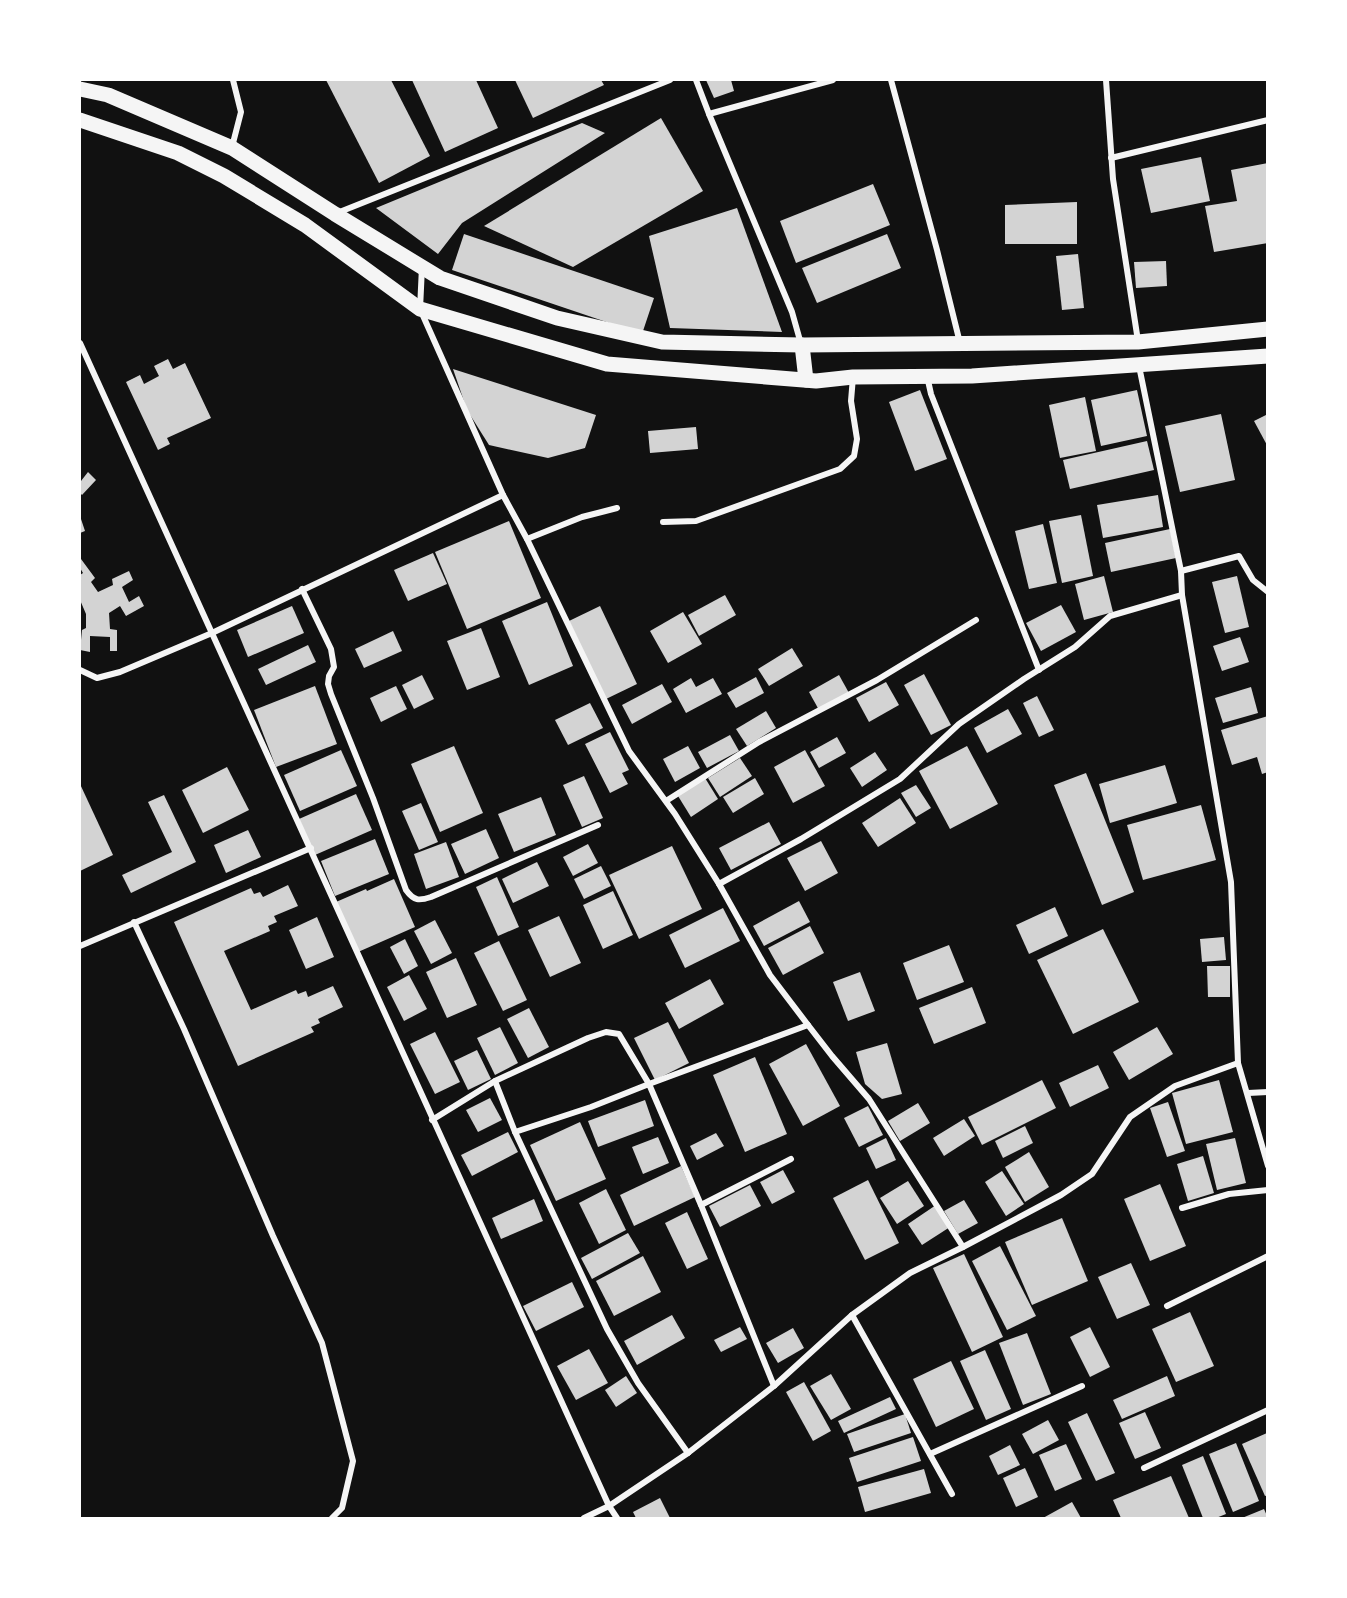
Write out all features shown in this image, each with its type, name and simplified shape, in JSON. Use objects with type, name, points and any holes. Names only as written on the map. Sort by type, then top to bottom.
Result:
[{"type":"main road","points":[[80,89],[108,95],[232,148],[440,278],[557,318],[662,342],[802,345],[1138,342],[1268,329]]},
{"type":"main road","points":[[80,120],[178,153],[224,176],[297,220],[420,309],[607,364],[816,381],[853,377],[972,376],[1268,356]]},
{"type":"main road","points":[[178,153],[188,129]]},
{"type":"main road","points":[[802,345],[806,380]]},
{"type":"street","points":[[232,148],[241,112],[233,80]]},
{"type":"street","points":[[335,214],[670,80]]},
{"type":"street","points":[[696,80],[792,312],[802,345]]},
{"type":"street","points":[[709,114],[833,80]]},
{"type":"street","points":[[891,80],[938,250],[960,344]]},
{"type":"street","points":[[1106,80],[1113,179],[1138,342]]},
{"type":"street","points":[[1112,158],[1268,120]]},
{"type":"street","points":[[422,267],[420,309],[503,495],[629,752],[666,801],[719,884],[770,975],[832,1056],[869,1099],[963,1247]]},
{"type":"street","points":[[80,343],[432,1120],[609,1506],[617,1518]]},
{"type":"street","points":[[1139,364],[1180,571],[1182,595],[1231,882],[1238,1063],[1268,1166]]},
{"type":"street","points":[[927,376],[931,394],[1039,670]]},
{"type":"street","points":[[663,522],[696,521],[840,469],[854,456],[857,439],[851,401],[853,377]]},
{"type":"street","points":[[80,670],[97,678],[120,672],[212,633],[503,495]]},
{"type":"street","points":[[526,539],[617,507]]},
{"type":"street","points":[[1180,571],[1239,556],[1253,580],[1268,592]]},
{"type":"street","points":[[302,589],[331,650],[334,667],[328,684],[331,694],[373,798],[406,890],[416,900],[423,900],[598,825]]},
{"type":"street","points":[[719,884],[900,779],[959,724],[1075,647],[1110,616],[1182,595]]},
{"type":"street","points":[[666,801],[759,742],[877,681],[976,620]]},
{"type":"street","points":[[80,946],[310,848]]},
{"type":"street","points":[[134,922],[184,1029],[273,1236],[322,1343],[353,1461],[342,1508],[332,1518]]},
{"type":"street","points":[[515,1132],[591,1107],[808,1025]]},
{"type":"street","points":[[432,1120],[495,1081],[588,1038],[606,1032],[619,1034],[649,1084],[774,1386]]},
{"type":"street","points":[[584,1518],[609,1506],[688,1453],[774,1386],[852,1315],[910,1273],[1061,1195],[1092,1174],[1130,1117],[1175,1086],[1238,1063]]},
{"type":"street","points":[[495,1081],[515,1132],[607,1329],[638,1383],[688,1453]]},
{"type":"street","points":[[1248,1094],[1268,1092]]},
{"type":"street","points":[[701,1205],[791,1159]]},
{"type":"street","points":[[1182,1208],[1229,1194],[1268,1190]]},
{"type":"street","points":[[1167,1306],[1268,1256]]},
{"type":"street","points":[[852,1315],[952,1494]]},
{"type":"street","points":[[930,1454],[1082,1386]]},
{"type":"street","points":[[1144,1468],[1268,1410]]},
{"type":"building","points":[[326,80],[391,80],[430,156],[379,183]]},
{"type":"building","points":[[412,80],[476,80],[498,128],[445,152]]},
{"type":"building","points":[[515,80],[601,80],[604,85],[533,118]]},
{"type":"building","points":[[706,80],[731,80],[734,91],[714,98]]},
{"type":"building","points":[[661,118],[703,191],[573,267],[484,226]]},
{"type":"building","points":[[582,123],[605,133],[462,223],[438,254],[376,208]]},
{"type":"building","points":[[1201,157],[1210,201],[1151,213],[1141,169]]},
{"type":"building","points":[[1268,163],[1268,243],[1214,252],[1205,206],[1237,201],[1231,170]]},
{"type":"building","points":[[873,184],[890,225],[796,263],[780,221]]},
{"type":"building","points":[[1077,202],[1077,244],[1005,244],[1005,205]]},
{"type":"building","points":[[737,208],[782,332],[670,328],[649,236]]},
{"type":"building","points":[[464,234],[654,298],[642,334],[452,270]]},
{"type":"building","points":[[887,234],[901,268],[817,303],[802,268]]},
{"type":"building","points":[[1078,254],[1084,308],[1062,310],[1056,256]]},
{"type":"building","points":[[1166,261],[1167,286],[1136,288],[1134,262]]},
{"type":"building","points":[[168,359],[173,369],[185,363],[211,418],[167,438],[170,444],[158,450],[126,382],[140,375],[144,384],[159,376],[154,366]]},
{"type":"building","points":[[453,369],[596,415],[585,448],[548,458],[489,445],[467,410]]},
{"type":"building","points":[[920,390],[947,459],[915,471],[889,402]]},
{"type":"building","points":[[1137,390],[1147,436],[1101,446],[1091,400]]},
{"type":"building","points":[[1085,397],[1096,451],[1060,458],[1049,405]]},
{"type":"building","points":[[1221,414],[1235,480],[1180,492],[1165,426]]},
{"type":"building","points":[[1268,414],[1268,447],[1254,421]]},
{"type":"building","points":[[696,427],[698,449],[650,453],[648,431]]},
{"type":"building","points":[[1147,441],[1154,470],[1070,489],[1063,460]]},
{"type":"building","points":[[88,472],[96,480],[82,495],[80,479],[81,481]]},
{"type":"building","points":[[1158,495],[1163,527],[1103,538],[1097,505]]},
{"type":"building","points":[[1081,515],[1093,576],[1062,583],[1049,521]]},
{"type":"building","points":[[80,516],[85,531],[80,533]]},
{"type":"building","points":[[509,521],[541,598],[467,629],[435,552]]},
{"type":"building","points":[[1043,524],[1057,583],[1029,589],[1015,531]]},
{"type":"building","points":[[1170,529],[1176,558],[1111,572],[1105,543]]},
{"type":"building","points":[[433,553],[447,584],[408,601],[394,570]]},
{"type":"building","points":[[81,559],[95,578],[91,582],[98,592],[113,585],[112,579],[129,571],[133,580],[122,587],[129,602],[139,596],[144,606],[126,616],[120,606],[109,613],[110,629],[117,630],[117,651],[110,651],[110,637],[90,636],[90,652],[80,650],[82,630],[86,628],[86,614],[80,600],[80,575],[83,573],[80,568]]},
{"type":"building","points":[[1104,576],[1113,612],[1084,620],[1075,584]]},
{"type":"building","points":[[1237,576],[1249,627],[1225,633],[1212,582]]},
{"type":"building","points":[[725,595],[736,615],[699,636],[688,615]]},
{"type":"building","points":[[547,602],[573,666],[529,685],[502,621]]},
{"type":"building","points":[[1061,605],[1076,632],[1041,651],[1026,623]]},
{"type":"building","points":[[292,606],[304,633],[248,657],[237,630]]},
{"type":"building","points":[[600,606],[637,684],[606,699],[569,621]]},
{"type":"building","points":[[683,612],[702,644],[668,663],[650,631]]},
{"type":"building","points":[[481,628],[500,677],[467,690],[447,641]]},
{"type":"building","points":[[393,631],[402,651],[364,668],[355,649]]},
{"type":"building","points":[[1240,637],[1249,662],[1222,671],[1213,646]]},
{"type":"building","points":[[308,645],[316,662],[266,685],[258,669]]},
{"type":"building","points":[[792,648],[803,666],[769,686],[758,669]]},
{"type":"building","points":[[924,674],[951,725],[931,735],[904,685]]},
{"type":"building","points":[[422,675],[434,699],[414,709],[402,685]]},
{"type":"building","points":[[839,675],[849,693],[819,710],[809,692]]},
{"type":"building","points":[[756,677],[764,693],[736,708],[727,693]]},
{"type":"building","points":[[691,678],[696,687],[713,678],[722,694],[686,713],[673,689]]},
{"type":"building","points":[[886,682],[899,705],[869,722],[856,698]]},
{"type":"building","points":[[662,684],[672,702],[632,724],[622,705]]},
{"type":"building","points":[[315,686],[337,744],[276,767],[254,710]]},
{"type":"building","points":[[396,686],[407,709],[381,722],[370,698]]},
{"type":"building","points":[[1251,687],[1258,713],[1223,723],[1215,698]]},
{"type":"building","points":[[1037,696],[1054,730],[1039,737],[1023,703]]},
{"type":"building","points":[[590,703],[603,728],[568,745],[555,720]]},
{"type":"building","points":[[1008,709],[1022,734],[987,753],[974,728]]},
{"type":"building","points":[[766,711],[776,728],[747,746],[736,729]]},
{"type":"building","points":[[1268,716],[1268,772],[1262,774],[1257,757],[1232,765],[1221,730]]},
{"type":"building","points":[[610,732],[629,770],[622,773],[628,784],[610,793],[585,744]]},
{"type":"building","points":[[730,735],[739,751],[707,768],[698,752]]},
{"type":"building","points":[[837,737],[846,753],[819,768],[810,752]]},
{"type":"building","points":[[454,746],[483,813],[440,832],[411,764]]},
{"type":"building","points":[[688,746],[700,768],[675,782],[663,759]]},
{"type":"building","points":[[967,746],[998,804],[950,829],[919,771]]},
{"type":"building","points":[[341,750],[357,786],[300,811],[284,775]]},
{"type":"building","points":[[805,750],[825,786],[793,803],[774,767]]},
{"type":"building","points":[[875,752],[887,770],[862,787],[850,768]]},
{"type":"building","points":[[740,758],[752,776],[720,797],[708,778]]},
{"type":"building","points":[[1165,765],[1177,803],[1110,823],[1099,784]]},
{"type":"building","points":[[227,767],[249,810],[203,833],[182,790]]},
{"type":"building","points":[[1086,773],[1134,892],[1102,905],[1054,785]]},
{"type":"building","points":[[584,776],[603,818],[582,827],[563,785]]},
{"type":"building","points":[[705,778],[718,799],[691,817],[678,796]]},
{"type":"building","points":[[755,778],[764,794],[733,813],[723,797]]},
{"type":"building","points":[[80,784],[113,855],[80,871]]},
{"type":"building","points":[[916,785],[931,808],[916,817],[901,793]]},
{"type":"building","points":[[356,794],[372,830],[315,855],[299,819]]},
{"type":"building","points":[[164,795],[196,862],[131,893],[122,875],[172,852],[148,802]]},
{"type":"building","points":[[541,797],[556,835],[514,852],[498,814]]},
{"type":"building","points":[[900,798],[916,823],[878,847],[862,823]]},
{"type":"building","points":[[421,803],[438,842],[419,850],[402,811]]},
{"type":"building","points":[[1201,805],[1216,860],[1143,880],[1127,825]]},
{"type":"building","points":[[769,822],[781,844],[731,870],[719,848]]},
{"type":"building","points":[[486,829],[499,858],[465,874],[451,844]]},
{"type":"building","points":[[248,830],[261,857],[226,873],[214,845]]},
{"type":"building","points":[[375,839],[389,874],[335,896],[321,861]]},
{"type":"building","points":[[821,841],[838,873],[805,891],[787,858]]},
{"type":"building","points":[[446,842],[459,877],[426,889],[414,854]]},
{"type":"building","points":[[588,844],[598,863],[573,876],[563,857]]},
{"type":"building","points":[[672,846],[702,909],[639,939],[609,875]]},
{"type":"building","points":[[537,862],[549,886],[513,903],[502,879]]},
{"type":"building","points":[[601,866],[611,886],[584,899],[574,879]]},
{"type":"building","points":[[497,877],[519,927],[498,936],[476,887]]},
{"type":"building","points":[[394,879],[415,927],[358,952],[336,902]]},
{"type":"building","points":[[288,885],[298,906],[274,916],[277,922],[268,926],[270,931],[224,951],[251,1010],[296,990],[298,994],[306,991],[308,997],[333,986],[343,1007],[318,1019],[320,1023],[311,1027],[314,1032],[238,1066],[174,922],[251,888],[254,894],[260,892],[263,897]]},
{"type":"building","points":[[613,891],[633,935],[603,949],[583,905]]},
{"type":"building","points":[[799,901],[810,922],[764,946],[753,926]]},
{"type":"building","points":[[1055,907],[1068,936],[1029,954],[1016,925]]},
{"type":"building","points":[[723,908],[740,941],[685,968],[669,935]]},
{"type":"building","points":[[559,916],[581,963],[550,977],[528,930]]},
{"type":"building","points":[[317,917],[334,957],[306,969],[289,930]]},
{"type":"building","points":[[435,920],[452,953],[431,964],[414,931]]},
{"type":"building","points":[[810,926],[824,953],[783,975],[768,948]]},
{"type":"building","points":[[1103,929],[1139,1002],[1073,1034],[1037,960]]},
{"type":"building","points":[[1224,937],[1226,960],[1202,962],[1200,939]]},
{"type":"building","points":[[405,939],[418,966],[404,974],[390,947]]},
{"type":"building","points":[[499,941],[527,1000],[503,1011],[474,953]]},
{"type":"building","points":[[949,945],[964,982],[917,1000],[903,963]]},
{"type":"building","points":[[456,958],[477,1005],[447,1018],[426,972]]},
{"type":"building","points":[[1207,966],[1230,966],[1230,997],[1208,997]]},
{"type":"building","points":[[860,972],[875,1011],[848,1021],[833,982]]},
{"type":"building","points":[[409,975],[427,1009],[404,1021],[387,987]]},
{"type":"building","points":[[710,979],[724,1004],[679,1029],[665,1003]]},
{"type":"building","points":[[972,987],[986,1023],[934,1044],[919,1008]]},
{"type":"building","points":[[529,1008],[549,1047],[528,1058],[507,1019]]},
{"type":"building","points":[[668,1022],[689,1063],[655,1080],[634,1038]]},
{"type":"building","points":[[500,1027],[518,1063],[495,1075],[477,1038]]},
{"type":"building","points":[[1157,1027],[1173,1054],[1129,1080],[1113,1052]]},
{"type":"building","points":[[435,1032],[460,1082],[435,1094],[410,1044]]},
{"type":"building","points":[[887,1043],[902,1094],[882,1099],[865,1084],[856,1052]]},
{"type":"building","points":[[806,1044],[840,1106],[803,1126],[769,1064]]},
{"type":"building","points":[[477,1050],[491,1079],[468,1090],[454,1061]]},
{"type":"building","points":[[755,1057],[787,1134],[745,1152],[713,1075]]},
{"type":"building","points":[[1098,1065],[1109,1088],[1070,1107],[1059,1083]]},
{"type":"building","points":[[1042,1080],[1056,1108],[982,1145],[968,1117]]},
{"type":"building","points":[[1219,1080],[1233,1132],[1186,1144],[1172,1093]]},
{"type":"building","points":[[490,1098],[502,1120],[478,1132],[466,1110]]},
{"type":"building","points":[[645,1100],[654,1126],[598,1147],[588,1121]]},
{"type":"building","points":[[1168,1102],[1185,1151],[1167,1157],[1150,1108]]},
{"type":"building","points":[[918,1103],[930,1123],[900,1141],[888,1121]]},
{"type":"building","points":[[868,1106],[883,1135],[859,1147],[844,1118]]},
{"type":"building","points":[[964,1119],[975,1136],[944,1156],[933,1138]]},
{"type":"building","points":[[580,1122],[606,1179],[556,1201],[530,1145]]},
{"type":"building","points":[[1025,1126],[1033,1143],[1003,1158],[995,1141]]},
{"type":"building","points":[[508,1132],[518,1152],[472,1176],[461,1155]]},
{"type":"building","points":[[716,1133],[724,1146],[697,1160],[690,1146]]},
{"type":"building","points":[[658,1137],[669,1163],[643,1174],[632,1147]]},
{"type":"building","points":[[886,1138],[896,1160],[876,1169],[866,1148]]},
{"type":"building","points":[[1235,1138],[1246,1183],[1217,1190],[1206,1144]]},
{"type":"building","points":[[1029,1152],[1049,1187],[1025,1202],[1005,1167]]},
{"type":"building","points":[[1203,1156],[1214,1193],[1188,1201],[1177,1164]]},
{"type":"building","points":[[681,1166],[695,1197],[634,1226],[620,1195]]},
{"type":"building","points":[[783,1170],[795,1192],[772,1204],[760,1182]]},
{"type":"building","points":[[1002,1171],[1024,1204],[1006,1216],[985,1182]]},
{"type":"building","points":[[868,1180],[899,1243],[865,1260],[833,1198]]},
{"type":"building","points":[[908,1181],[924,1206],[897,1224],[880,1198]]},
{"type":"building","points":[[1160,1184],[1186,1246],[1150,1261],[1124,1199]]},
{"type":"building","points":[[750,1185],[761,1206],[720,1227],[709,1206]]},
{"type":"building","points":[[606,1189],[626,1230],[599,1244],[579,1203]]},
{"type":"building","points":[[534,1199],[543,1221],[501,1239],[492,1218]]},
{"type":"building","points":[[964,1200],[978,1223],[958,1234],[944,1211]]},
{"type":"building","points":[[936,1205],[950,1227],[922,1245],[908,1224]]},
{"type":"building","points":[[687,1212],[708,1259],[687,1269],[665,1223]]},
{"type":"building","points":[[1062,1218],[1088,1281],[1032,1305],[1005,1242]]},
{"type":"building","points":[[628,1233],[640,1253],[592,1279],[581,1258]]},
{"type":"building","points":[[1000,1246],[1036,1316],[1007,1330],[972,1261]]},
{"type":"building","points":[[964,1254],[1003,1337],[972,1352],[933,1268]]},
{"type":"building","points":[[643,1256],[661,1292],[614,1316],[596,1281]]},
{"type":"building","points":[[1131,1263],[1150,1305],[1117,1319],[1098,1277]]},
{"type":"building","points":[[572,1282],[584,1307],[536,1331],[523,1306]]},
{"type":"building","points":[[1190,1312],[1214,1366],[1176,1382],[1152,1329]]},
{"type":"building","points":[[672,1315],[685,1338],[637,1365],[624,1341]]},
{"type":"building","points":[[740,1327],[747,1339],[721,1352],[714,1340]]},
{"type":"building","points":[[1090,1327],[1110,1367],[1090,1377],[1070,1337]]},
{"type":"building","points":[[793,1328],[804,1348],[778,1363],[766,1343]]},
{"type":"building","points":[[1027,1333],[1051,1394],[1023,1405],[999,1343]]},
{"type":"building","points":[[589,1349],[608,1383],[576,1400],[557,1366]]},
{"type":"building","points":[[985,1350],[1011,1409],[986,1420],[960,1361]]},
{"type":"building","points":[[951,1361],[974,1409],[936,1427],[913,1379]]},
{"type":"building","points":[[831,1374],[851,1409],[831,1420],[810,1386]]},
{"type":"building","points":[[626,1376],[637,1393],[616,1407],[605,1390]]},
{"type":"building","points":[[1167,1376],[1175,1396],[1122,1419],[1113,1400]]},
{"type":"building","points":[[804,1382],[831,1431],[813,1441],[786,1392]]},
{"type":"building","points":[[890,1397],[896,1409],[844,1433],[838,1421]]},
{"type":"building","points":[[1145,1412],[1161,1448],[1135,1459],[1119,1423]]},
{"type":"building","points":[[1087,1413],[1115,1473],[1096,1481],[1068,1422]]},
{"type":"building","points":[[905,1414],[911,1433],[854,1452],[847,1434]]},
{"type":"building","points":[[1048,1420],[1059,1440],[1033,1454],[1022,1434]]},
{"type":"building","points":[[1267,1433],[1268,1495],[1265,1496],[1242,1444]]},
{"type":"building","points":[[913,1437],[921,1461],[857,1482],[849,1458]]},
{"type":"building","points":[[1236,1443],[1259,1501],[1233,1512],[1209,1454]]},
{"type":"building","points":[[1066,1444],[1082,1479],[1055,1491],[1039,1455]]},
{"type":"building","points":[[1010,1445],[1020,1465],[998,1475],[989,1456]]},
{"type":"building","points":[[1203,1456],[1226,1514],[1216,1518],[1203,1518],[1182,1465]]},
{"type":"building","points":[[1025,1468],[1038,1497],[1016,1507],[1003,1478]]},
{"type":"building","points":[[924,1469],[931,1493],[865,1512],[858,1487]]},
{"type":"building","points":[[1171,1476],[1189,1518],[1121,1518],[1113,1500]]},
{"type":"building","points":[[660,1498],[670,1518],[636,1518],[633,1512]]},
{"type":"building","points":[[1072,1502],[1081,1518],[1043,1518]]},
{"type":"building","points":[[1264,1509],[1268,1518],[1242,1518]]}]
